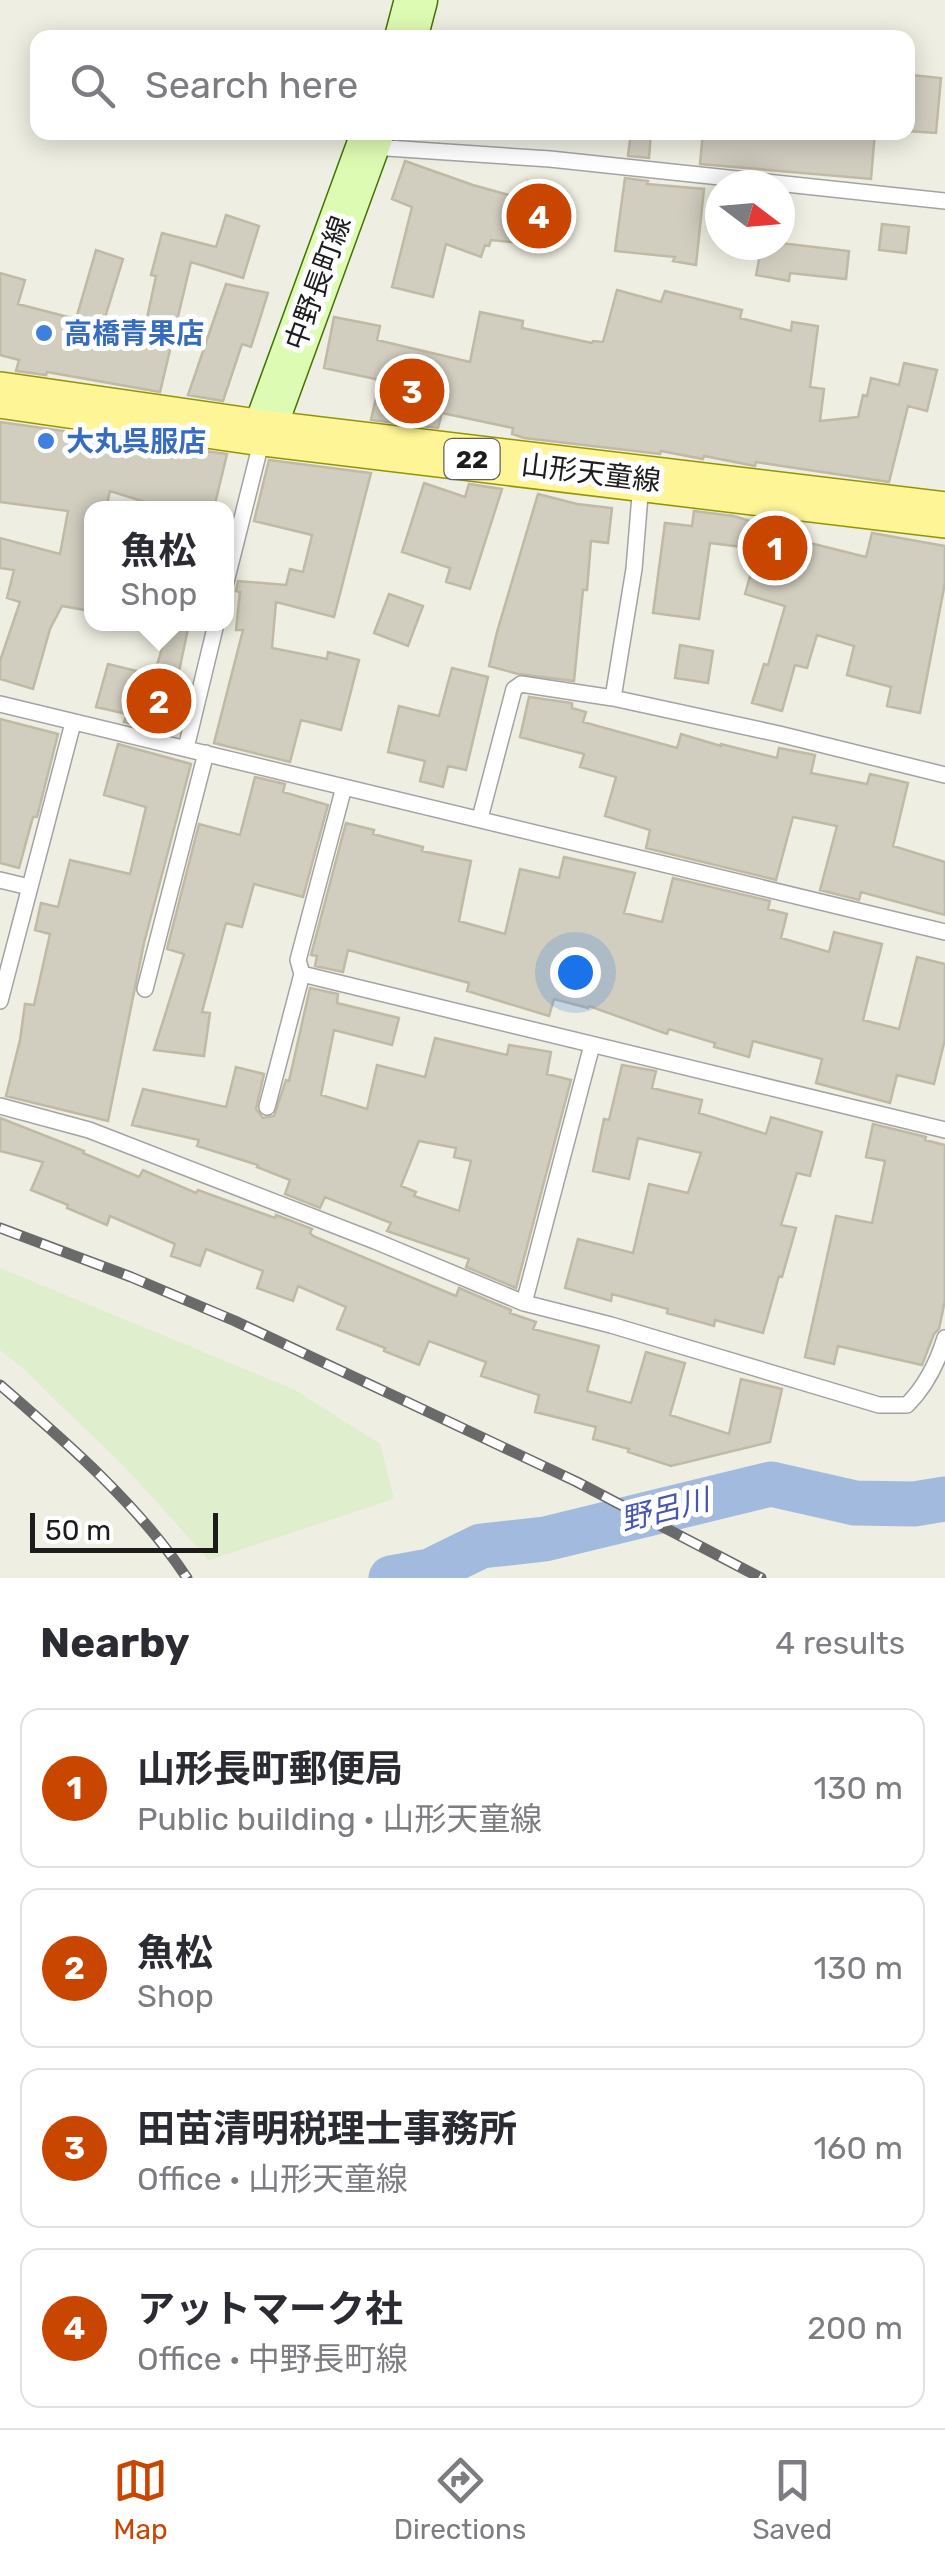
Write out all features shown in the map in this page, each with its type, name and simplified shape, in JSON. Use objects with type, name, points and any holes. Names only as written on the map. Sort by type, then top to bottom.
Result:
[{"type":"main road","points":[[408,30],[416,0]]},
{"type":"main road","name":"中野長町線","points":[[263,433],[371,140]]},
{"type":"main road","name":"山形天童線","points":[[0,396],[263,433],[945,515]]},
{"type":"lane","points":[[371,140],[945,201]]},
{"type":"lane","points":[[234,550],[263,433]]},
{"type":"lane","points":[[614,698],[634,569],[642,479]]},
{"type":"lane","points":[[186,748],[214,631]]},
{"type":"lane","points":[[480,818],[514,690],[521,684],[614,698],[945,774]]},
{"type":"lane","points":[[0,704],[945,932]]},
{"type":"lane","points":[[0,1001],[73,723]]},
{"type":"lane","points":[[145,989],[206,754]]},
{"type":"lane","points":[[267,1106],[302,974],[298,960],[344,786]]},
{"type":"lane","points":[[0,880],[28,887]]},
{"type":"lane","points":[[302,974],[945,1130]]},
{"type":"lane","points":[[524,1303],[592,1046]]},
{"type":"lane","points":[[0,1106],[89,1130],[524,1303],[611,1325],[878,1406],[907,1405],[921,1391],[945,1338]]},
{"type":"green space","points":[[0,1268],[295,1390],[380,1444],[394,1499],[209,1560],[122,1464],[0,1350]]},
{"type":"building","points":[[915,75],[941,78],[936,133],[915,132]]},
{"type":"building","points":[[630,140],[650,140],[649,158],[628,156]]},
{"type":"building","points":[[702,140],[874,140],[871,179],[700,164]]},
{"type":"building","points":[[405,161],[523,199],[528,181],[566,192],[551,246],[491,240],[481,257],[446,244],[433,297],[392,287],[412,207],[392,199]]},
{"type":"building","points":[[625,178],[704,189],[696,265],[673,261],[675,257],[615,251]]},
{"type":"building","points":[[226,215],[259,226],[243,278],[191,262],[160,392],[47,372],[46,375],[16,371],[19,360],[0,355],[0,273],[25,280],[18,304],[76,319],[96,250],[123,259],[104,321],[144,332],[156,276],[151,275],[162,233],[216,247]]},
{"type":"building","points":[[882,224],[909,227],[906,253],[879,250]]},
{"type":"building","points":[[795,245],[849,251],[846,279],[790,273],[789,281],[756,275],[759,260],[795,260]]},
{"type":"building","points":[[226,284],[268,293],[251,347],[242,344],[223,401],[188,395]]},
{"type":"building","points":[[617,290],[661,302],[665,291],[742,310],[740,318],[791,331],[792,322],[818,326],[810,387],[824,389],[820,421],[858,417],[871,378],[899,385],[904,363],[937,370],[927,411],[908,406],[889,482],[756,462],[755,466],[704,456],[703,459],[661,451],[660,454],[524,438],[512,434],[513,428],[442,413],[438,428],[371,420],[380,380],[324,368],[334,317],[380,326],[377,340],[470,362],[480,312],[523,321],[522,328],[603,342]]},
{"type":"building","points":[[0,422],[227,454],[216,501],[142,501],[110,491],[108,501],[84,501],[84,610],[62,606],[50,629],[33,689],[0,679],[0,661],[20,602],[7,598],[14,570],[0,568],[0,538],[60,554],[68,511],[0,502]]},
{"type":"building","points":[[269,460],[371,473],[334,617],[276,602],[272,648],[327,659],[328,652],[359,660],[341,730],[301,720],[290,762],[214,743],[243,630],[236,630],[238,581],[286,585],[290,569],[303,572],[312,535],[254,521]]},
{"type":"building","points":[[424,483],[465,497],[469,484],[502,489],[470,589],[446,582],[450,568],[402,552]]},
{"type":"building","points":[[538,494],[612,508],[608,543],[591,541],[574,681],[489,666]]},
{"type":"building","points":[[694,511],[734,516],[799,536],[798,540],[866,557],[872,533],[945,546],[945,583],[920,713],[887,706],[891,687],[847,675],[854,646],[817,635],[807,668],[795,665],[782,711],[752,703],[785,606],[745,594],[758,549],[710,543],[699,619],[653,613],[665,523],[692,526]]},
{"type":"building","points":[[389,594],[423,606],[408,646],[374,633]]},
{"type":"building","points":[[167,631],[188,631],[166,733],[124,722],[127,714],[96,707],[108,664],[155,672]]},
{"type":"building","points":[[680,645],[713,651],[708,683],[675,678]]},
{"type":"building","points":[[452,668],[488,677],[466,770],[448,766],[443,787],[420,781],[425,761],[388,752],[399,706],[439,716]]},
{"type":"building","points":[[529,697],[572,703],[572,708],[586,712],[583,722],[677,748],[681,734],[777,758],[779,748],[815,755],[811,773],[867,784],[870,774],[908,783],[893,846],[945,862],[945,915],[861,892],[859,900],[820,890],[837,826],[793,817],[776,880],[646,848],[650,830],[605,816],[616,777],[580,767],[584,754],[520,737]]},
{"type":"building","points":[[0,719],[58,734],[37,817],[33,817],[19,868],[0,863]]},
{"type":"building","points":[[118,744],[191,764],[144,943],[108,1121],[6,1096],[25,1004],[34,1005],[50,934],[35,930],[41,903],[58,907],[70,860],[130,874],[146,807],[104,795]]},
{"type":"building","points":[[255,777],[285,784],[283,792],[328,805],[303,897],[254,884],[242,927],[226,923],[202,1012],[210,1013],[204,1056],[154,1050],[184,954],[167,949],[199,824],[240,835]]},
{"type":"building","points":[[346,823],[423,847],[422,851],[471,861],[459,921],[505,934],[520,869],[559,878],[564,857],[635,873],[624,913],[662,922],[673,878],[770,901],[768,909],[787,914],[781,938],[829,952],[834,932],[882,944],[863,1020],[899,1029],[917,957],[945,964],[945,1039],[934,1084],[897,1075],[890,1103],[816,1083],[822,1059],[753,1041],[749,1057],[669,1029],[667,1034],[589,1006],[554,999],[549,1016],[467,991],[469,983],[348,950],[343,972],[315,966],[317,956],[311,955]]},
{"type":"building","points":[[310,988],[338,994],[337,1003],[399,1018],[392,1045],[334,1030],[321,1095],[367,1109],[377,1065],[425,1077],[435,1038],[507,1055],[509,1045],[551,1052],[547,1074],[571,1080],[516,1288],[466,1267],[469,1259],[387,1231],[391,1223],[325,1197],[320,1208],[285,1194],[290,1180],[258,1165],[197,1146],[199,1140],[132,1125],[143,1089],[226,1107],[236,1067],[264,1074],[256,1109],[263,1118],[274,1116],[286,1080],[289,1081]],"holes":[[[419,1141],[456,1148],[454,1157],[471,1161],[459,1211],[414,1196],[416,1192],[401,1186]]]},
{"type":"building","points":[[622,1065],[656,1071],[652,1088],[702,1100],[699,1113],[766,1134],[771,1117],[822,1132],[810,1176],[797,1173],[781,1225],[796,1228],[763,1333],[715,1320],[714,1326],[612,1294],[611,1301],[565,1288],[578,1239],[633,1253],[649,1184],[688,1193],[701,1153],[638,1138],[629,1179],[593,1171],[604,1119],[609,1120]]},
{"type":"building","points":[[0,1118],[139,1177],[143,1170],[196,1193],[198,1190],[312,1229],[313,1236],[456,1296],[459,1288],[511,1310],[510,1313],[536,1322],[533,1329],[599,1346],[587,1391],[631,1403],[646,1352],[685,1363],[670,1415],[729,1434],[741,1379],[782,1389],[770,1442],[671,1466],[593,1439],[596,1427],[535,1412],[539,1395],[481,1376],[486,1362],[429,1341],[419,1365],[337,1329],[346,1307],[298,1286],[293,1301],[257,1288],[263,1271],[206,1249],[200,1266],[171,1256],[175,1244],[110,1216],[107,1225],[31,1190],[43,1162],[0,1151]]},
{"type":"building","points":[[873,1124],[945,1145],[945,1300],[939,1329],[922,1365],[838,1346],[834,1364],[805,1357],[836,1216],[872,1223],[885,1161],[866,1157]]},
{"type":"waterway","name":"野呂川","points":[[391,1578],[430,1571],[481,1546],[545,1539],[771,1484],[855,1503],[914,1504],[945,1499]]},
{"type":"railway","points":[[0,1228],[235,1321],[577,1482],[761,1578]]},
{"type":"railway","points":[[0,1385],[124,1500],[187,1578]]},
{"type":"place","name":"アットマーク社","points":[[539,216]]},
{"type":"place","name":"高橋青果店","points":[[44,333]]},
{"type":"place","name":"田苗清明税理士事務所","points":[[412,391]]},
{"type":"place","name":"大丸呉服店","points":[[46,441]]},
{"type":"place","name":"山形長町郵便局","points":[[775,548]]},
{"type":"place","name":"魚松","points":[[159,701]]}]
